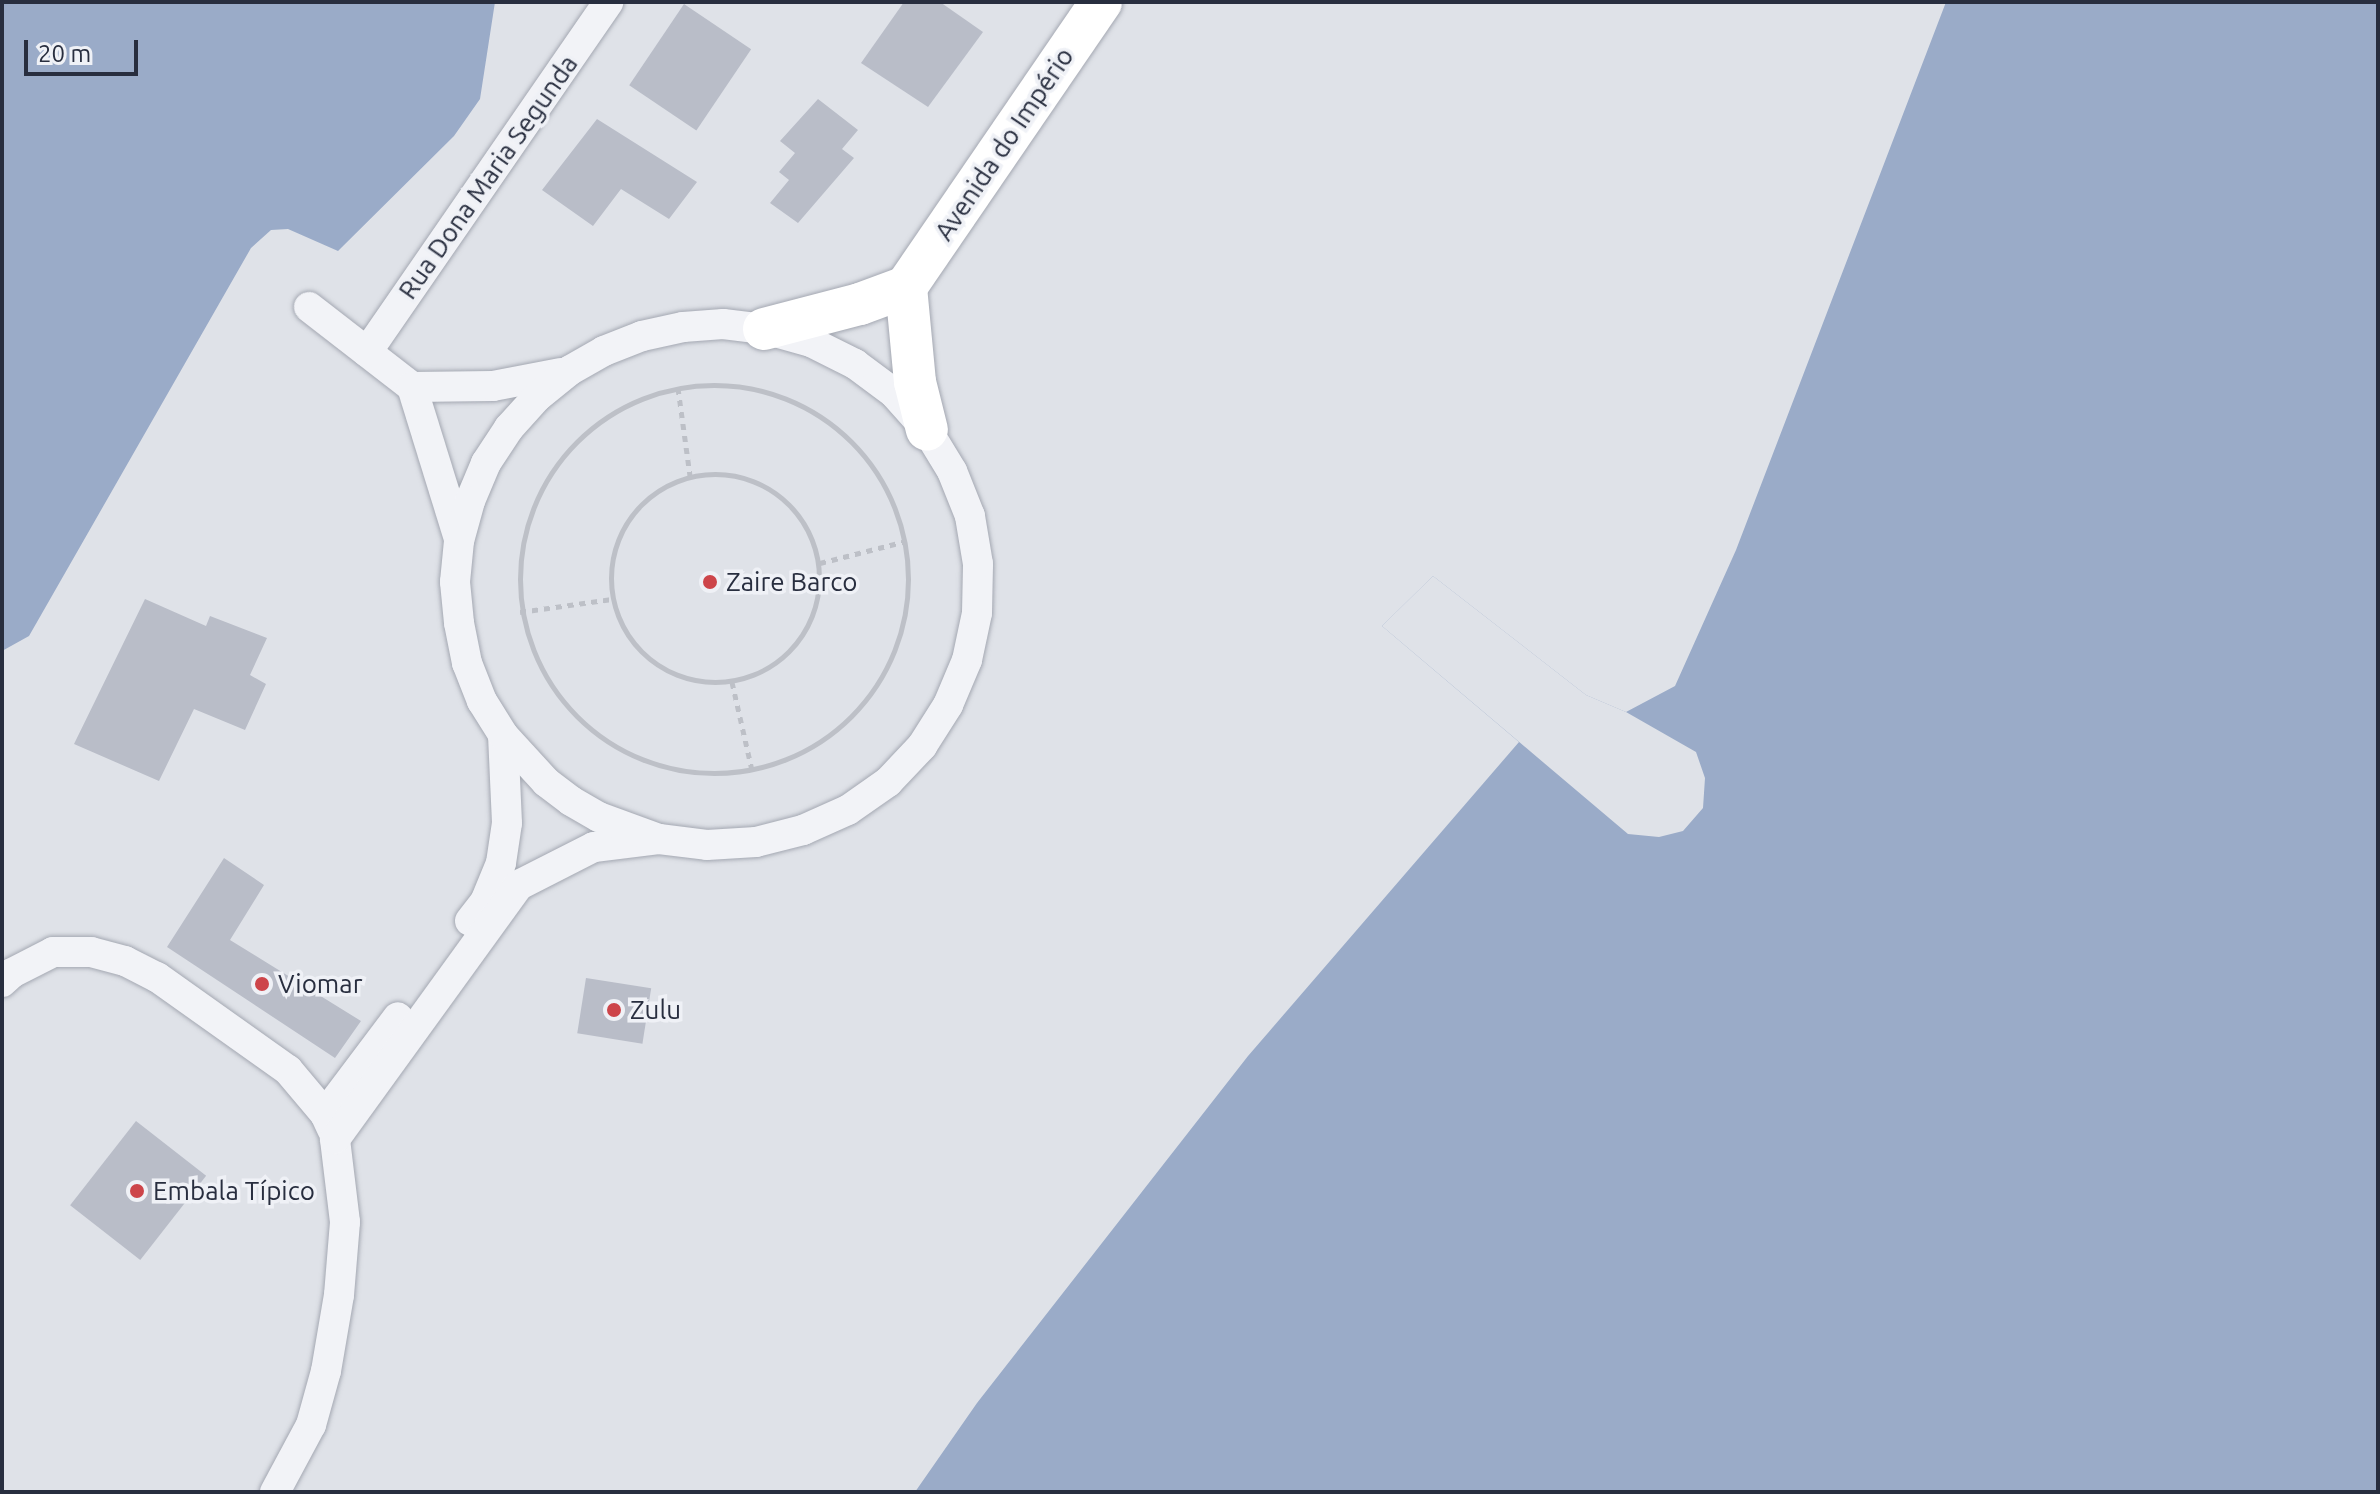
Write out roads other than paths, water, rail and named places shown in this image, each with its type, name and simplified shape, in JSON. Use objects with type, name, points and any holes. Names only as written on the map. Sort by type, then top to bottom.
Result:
[{"type":"street","name":"Rua Dona Maria Segunda","points":[[367,352],[608,2]]},
{"type":"street","name":"Avenida do Império","points":[[906,287],[1101,2]]},
{"type":"street","points":[[764,329],[860,304],[906,287],[915,382],[927,430]]},
{"type":"street","points":[[309,307],[412,387],[459,541]]},
{"type":"street","points":[[723,324],[764,329],[811,342],[855,364],[894,393],[927,430],[952,471],[970,516],[978,576],[977,613],[967,660],[948,705],[922,746],[888,782],[848,810],[803,830],[756,842],[707,845],[659,839],[599,817],[571,801],[546,782],[503,735],[482,701],[467,663],[455,582],[459,541],[470,501],[486,463],[537,397],[569,371],[604,351],[642,336],[683,327],[723,324]]},
{"type":"street","points":[[412,387],[493,386],[569,371]]},
{"type":"street","points":[[330,1126],[485,902],[501,863],[507,823],[503,735]]},
{"type":"street","points":[[330,1126],[519,885],[594,847],[659,839]]},
{"type":"street","points":[[2,982],[12,973],[53,952],[91,952],[125,961],[157,977],[288,1070],[330,1126],[345,1222],[329,1356],[311,1425],[275,1492]]},
{"type":"water","points":[[2,2],[495,2],[480,99],[454,136],[338,251],[288,229],[271,230],[251,248],[29,636],[2,651]]},
{"type":"water","points":[[1946,2],[2378,2],[2378,1492],[915,1492],[977,1403],[1248,1056],[1519,742],[1382,626],[1433,576],[1586,695],[1626,712],[1675,686],[1736,550]]},
{"type":"place","name":"Zaire Barco","points":[[710,582]]},
{"type":"place","name":"Viomar","points":[[262,984]]},
{"type":"place","name":"Zulu","points":[[614,1010]]},
{"type":"place","name":"Embala Típico","points":[[137,1191]]}]
